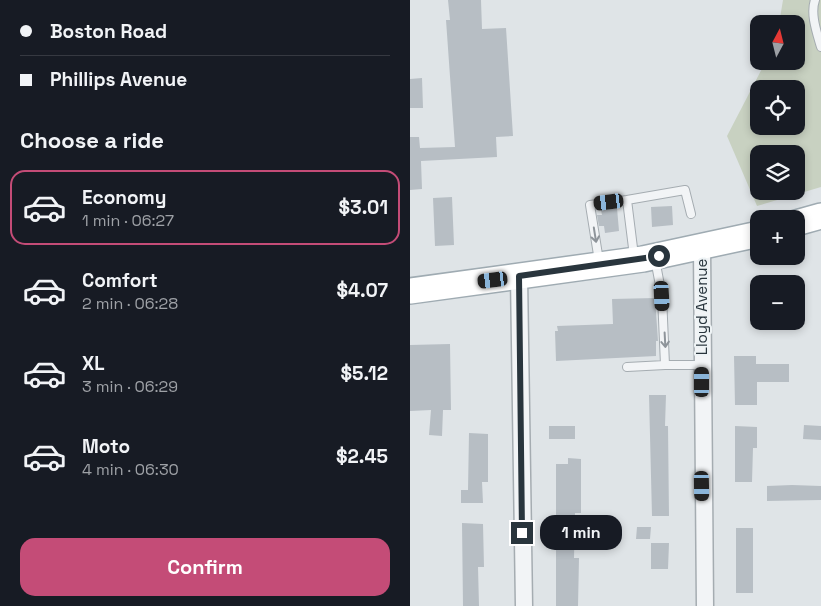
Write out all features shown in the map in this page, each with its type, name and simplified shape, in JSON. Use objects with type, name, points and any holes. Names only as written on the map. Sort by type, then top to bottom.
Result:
[{"type":"main road","points":[[805,220],[821,216]]},
{"type":"main road","points":[[410,291],[645,259],[750,236]]},
{"type":"street","name":"Lloyd Avenue","points":[[702,248],[705,606]]},
{"type":"street","points":[[519,276],[524,606]]},
{"type":"lane","points":[[815,0],[816,31],[821,46]]},
{"type":"lane","points":[[599,265],[590,205],[685,190],[691,214]]},
{"type":"lane","points":[[627,200],[645,259],[662,296],[665,365]]},
{"type":"lane","points":[[627,367],[702,366]]},
{"type":"green space","points":[[783,0],[821,0],[821,187],[805,192],[805,145],[750,145],[750,190],[727,136],[750,92],[750,135],[805,135],[805,80],[756,80],[761,70],[805,70],[805,15],[780,15]]},
{"type":"green space","points":[[754,200],[777,200],[757,206]]},
{"type":"building","points":[[448,0],[481,0],[482,29],[506,28],[513,136],[496,137],[497,157],[421,161],[422,189],[410,190],[410,137],[419,137],[420,148],[455,147],[446,20],[450,20]]},
{"type":"building","points":[[422,78],[423,108],[410,108],[410,79]]},
{"type":"building","points":[[452,197],[454,245],[435,246],[433,198]]},
{"type":"building","points":[[672,206],[673,225],[652,227],[651,207]]},
{"type":"building","points":[[617,208],[619,231],[605,233],[604,226],[599,226],[597,215],[602,215],[601,210]]},
{"type":"building","points":[[655,298],[658,341],[656,341],[656,356],[556,361],[555,331],[558,331],[557,326],[613,324],[612,299]]},
{"type":"building","points":[[450,344],[451,410],[443,410],[442,436],[429,435],[431,410],[410,411],[410,345]]},
{"type":"building","points":[[734,356],[756,356],[756,364],[789,364],[789,382],[757,382],[757,405],[735,405]]},
{"type":"building","points":[[649,395],[666,395],[665,426],[668,426],[669,516],[652,516]]},
{"type":"building","points":[[804,425],[821,426],[821,440],[803,439]]},
{"type":"building","points":[[549,426],[575,426],[575,439],[549,439]]},
{"type":"building","points":[[735,426],[757,427],[757,448],[753,448],[752,482],[735,482]]},
{"type":"building","points":[[469,433],[488,434],[488,482],[482,482],[483,503],[461,503],[461,490],[468,490]]},
{"type":"building","points":[[568,458],[581,459],[581,513],[575,513],[574,558],[579,558],[578,606],[556,606],[556,464],[568,464]]},
{"type":"building","points":[[767,486],[821,486],[821,500],[767,501]]},
{"type":"building","points":[[462,523],[483,524],[484,567],[478,567],[479,606],[463,606]]},
{"type":"building","points":[[637,527],[651,527],[650,539],[636,539]]},
{"type":"building","points":[[736,528],[753,528],[753,593],[736,593]]},
{"type":"building","points":[[651,543],[669,543],[668,569],[651,569]]},
{"type":"route","points":[[522,533],[519,276],[659,256]]}]
